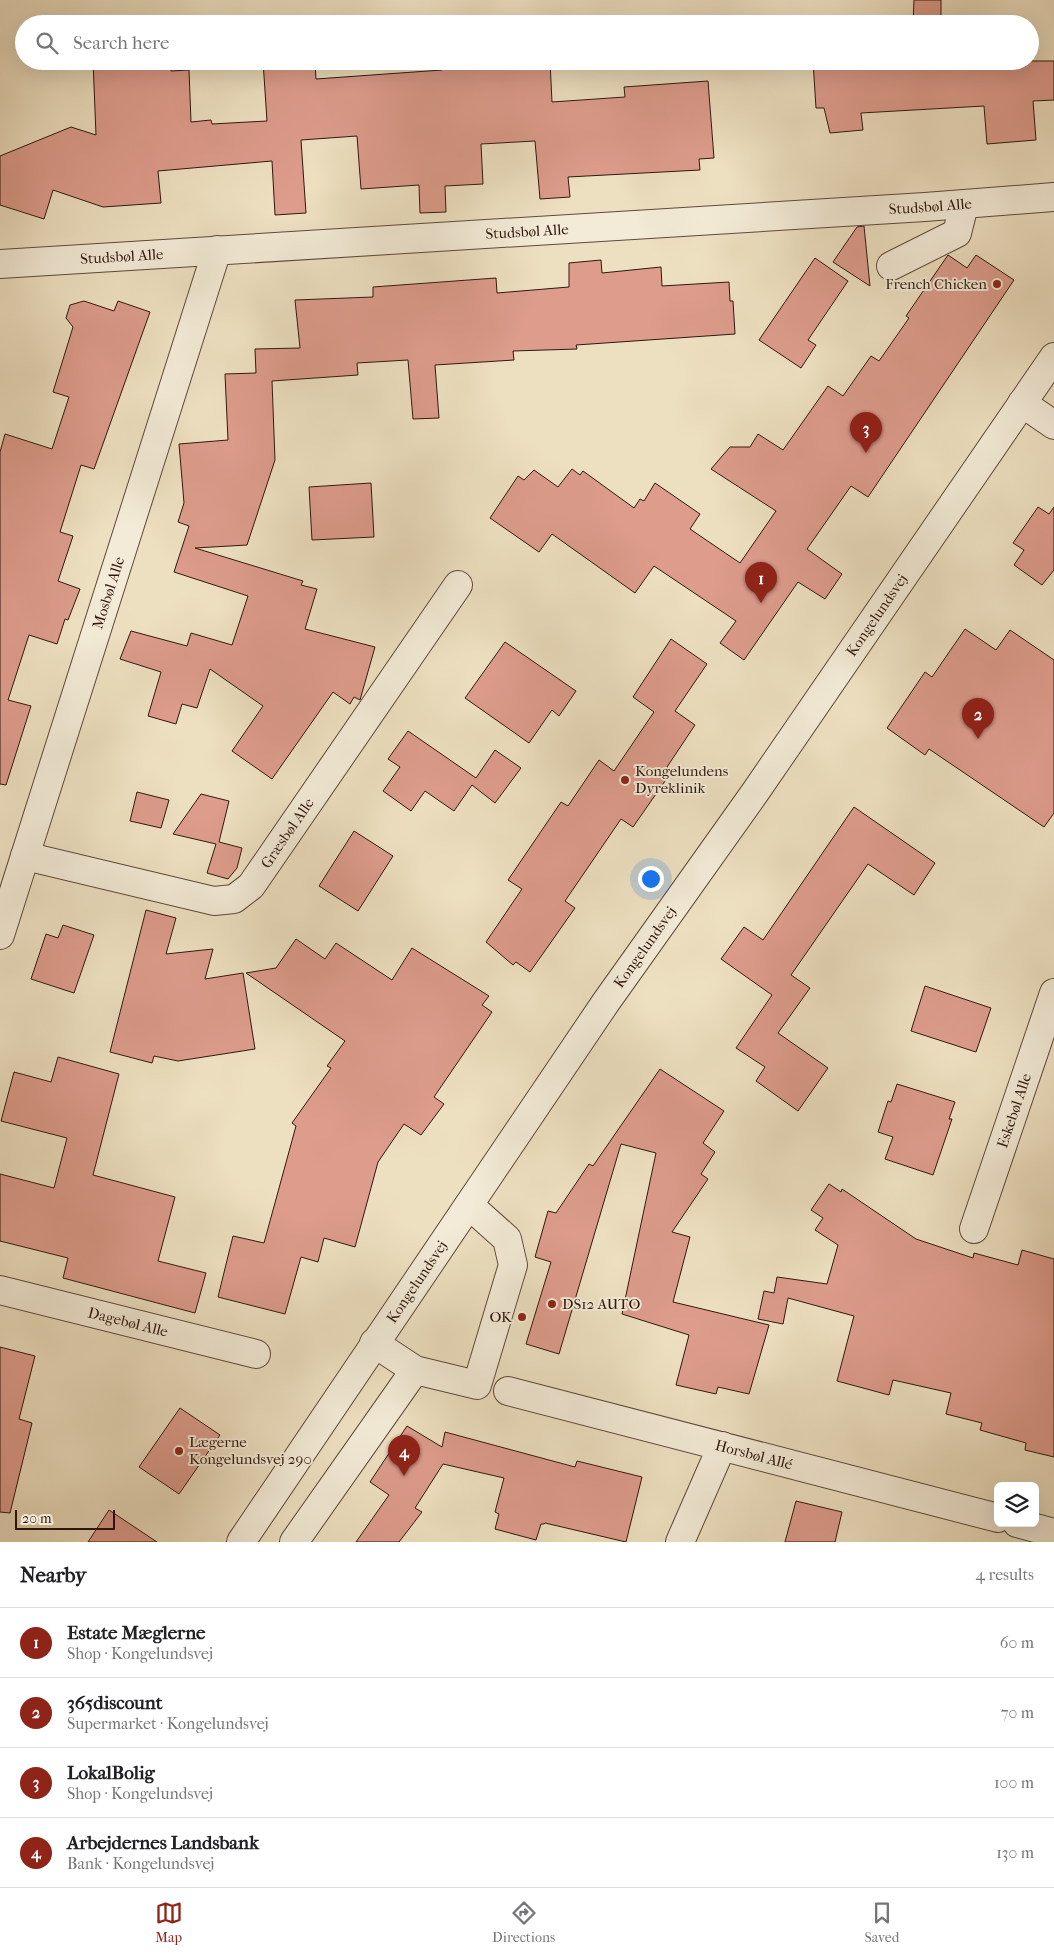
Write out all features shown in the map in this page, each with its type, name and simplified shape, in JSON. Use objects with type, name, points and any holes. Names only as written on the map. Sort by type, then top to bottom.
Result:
[{"type":"street","name":"Studsbøl Alle","points":[[0,264],[964,205],[1054,197]]},
{"type":"street","points":[[891,266],[957,233],[964,205]]},
{"type":"street","name":"Mosbøl Alle","points":[[0,935],[217,250]]},
{"type":"street","name":"Kongelundsvej","points":[[241,1542],[606,1002],[756,791],[1054,357]]},
{"type":"street","points":[[1022,403],[1054,425]]},
{"type":"street","name":"Græsbøl Alle","points":[[25,856],[214,901],[234,899],[251,886],[458,585]]},
{"type":"street","name":"Eskebøl Alle","points":[[974,1229],[1054,993]]},
{"type":"street","points":[[374,1343],[415,1370],[477,1385],[513,1265],[507,1239],[469,1205]]},
{"type":"street","name":"Dagebøl Alle","points":[[0,1290],[256,1354]]},
{"type":"street","points":[[294,1542],[415,1370]]},
{"type":"street","name":"Horsbøl Allé","points":[[508,1391],[994,1517]]},
{"type":"street","points":[[680,1542],[722,1446]]},
{"type":"street","points":[[1032,1527],[1054,1533]]},
{"type":"building","points":[[914,0],[941,0],[941,15],[913,15]]},
{"type":"building","points":[[1039,61],[1054,61],[1054,100],[1033,101],[1036,140],[987,144],[984,106],[861,113],[863,130],[830,133],[824,108],[816,108],[814,70],[1039,70]]},
{"type":"building","points":[[93,70],[189,70],[191,122],[211,120],[212,124],[267,121],[264,70],[316,70],[316,79],[442,70],[550,70],[552,102],[625,97],[624,87],[708,81],[714,158],[699,159],[700,170],[568,177],[570,197],[540,199],[535,141],[481,144],[483,184],[445,186],[446,212],[420,213],[419,185],[361,189],[357,136],[301,140],[306,213],[275,215],[272,161],[158,171],[161,203],[103,207],[53,190],[44,219],[0,205],[0,156],[71,127],[96,135]]},
{"type":"building","points":[[864,226],[870,286],[833,262],[857,227]]},
{"type":"building","points":[[948,255],[967,268],[976,255],[1014,280],[868,497],[851,486],[807,549],[842,574],[825,599],[798,582],[744,660],[720,643],[736,621],[654,566],[635,593],[552,534],[539,552],[490,518],[518,476],[524,480],[534,470],[558,487],[572,469],[580,475],[583,471],[634,508],[640,499],[644,501],[655,483],[700,514],[690,529],[740,563],[776,511],[711,469],[730,447],[750,447],[758,434],[783,450],[828,386],[843,396],[871,356],[879,361],[909,318],[906,316]]},
{"type":"building","points":[[815,258],[848,281],[808,340],[816,345],[801,368],[759,340]]},
{"type":"building","points":[[601,260],[602,273],[661,267],[662,286],[729,282],[730,301],[733,301],[735,334],[576,345],[577,349],[513,351],[514,360],[435,365],[439,418],[413,419],[408,360],[357,363],[358,375],[272,381],[275,460],[247,545],[195,548],[303,581],[301,585],[317,589],[305,629],[375,647],[360,700],[354,697],[350,704],[333,692],[272,779],[232,751],[263,706],[210,669],[197,708],[182,704],[176,724],[148,716],[161,672],[120,659],[131,631],[187,646],[191,633],[232,645],[248,596],[174,572],[189,526],[178,522],[184,503],[179,444],[228,440],[225,374],[256,373],[255,349],[300,348],[295,300],[373,297],[373,287],[496,278],[497,293],[569,287],[569,263]]},
{"type":"building","points":[[84,301],[114,311],[118,301],[150,312],[94,469],[81,465],[60,532],[73,536],[58,581],[80,589],[68,620],[65,619],[57,644],[29,635],[8,700],[31,706],[6,785],[0,784],[0,452],[5,434],[52,449],[69,397],[53,392],[73,327],[66,318],[70,305]]},
{"type":"building","points":[[371,483],[374,537],[312,540],[309,487]]},
{"type":"building","points":[[1038,507],[1049,514],[1054,507],[1054,570],[1042,585],[1014,565],[1024,550],[1013,543]]},
{"type":"building","points":[[965,629],[996,650],[1010,630],[1054,660],[1054,813],[1044,827],[929,749],[925,755],[887,728],[925,672],[932,677]]},
{"type":"building","points":[[671,639],[707,664],[675,711],[695,725],[667,767],[672,771],[633,827],[621,819],[565,901],[575,908],[530,972],[516,962],[513,965],[486,942],[522,889],[508,880],[561,802],[568,806],[599,760],[614,771],[654,712],[633,697]]},
{"type":"building","points":[[505,642],[576,691],[559,716],[552,710],[529,743],[465,698]]},
{"type":"building","points":[[408,731],[476,778],[495,750],[521,768],[495,803],[472,785],[454,811],[425,791],[411,811],[383,791],[400,767],[388,759]]},
{"type":"building","points":[[137,792],[169,800],[161,828],[130,821]]},
{"type":"building","points":[[201,794],[229,801],[219,842],[242,848],[237,868],[228,879],[207,873],[216,844],[173,834]]},
{"type":"building","points":[[854,807],[935,863],[914,895],[868,864],[791,975],[810,988],[778,1033],[828,1068],[798,1111],[756,1081],[765,1067],[736,1048],[772,995],[721,959],[744,927],[763,940]]},
{"type":"building","points":[[354,831],[393,856],[358,911],[319,886]]},
{"type":"building","points":[[146,910],[176,918],[166,954],[213,949],[205,979],[243,973],[255,1049],[178,1061],[154,1056],[152,1063],[110,1052]]},
{"type":"building","points":[[63,925],[94,935],[74,993],[31,979],[46,934],[58,938]]},
{"type":"building","points":[[296,939],[325,959],[336,943],[392,980],[412,948],[489,996],[482,1005],[492,1012],[434,1097],[444,1104],[421,1135],[404,1124],[378,1162],[355,1247],[324,1238],[318,1262],[301,1257],[285,1314],[218,1297],[233,1236],[264,1243],[296,1126],[292,1123],[331,1068],[327,1066],[345,1041],[246,973],[276,968]]},
{"type":"building","points":[[925,986],[991,1008],[976,1052],[911,1031]]},
{"type":"building","points":[[58,1057],[119,1074],[93,1175],[175,1197],[158,1261],[206,1273],[195,1313],[63,1278],[68,1258],[0,1241],[0,1174],[54,1188],[67,1138],[1,1121],[14,1072],[51,1082]]},
{"type":"building","points":[[660,1069],[724,1111],[703,1143],[715,1152],[701,1174],[708,1179],[672,1232],[690,1237],[673,1302],[769,1325],[749,1394],[718,1387],[716,1394],[676,1385],[689,1335],[622,1314],[656,1153],[621,1144],[559,1354],[526,1344],[551,1262],[535,1257],[548,1211],[556,1213],[589,1164],[593,1166]]},
{"type":"building","points":[[897,1084],[955,1102],[949,1119],[952,1119],[933,1175],[885,1159],[893,1137],[878,1132],[888,1101],[891,1102]]},
{"type":"building","points":[[829,1184],[841,1192],[842,1189],[916,1239],[973,1258],[974,1253],[1018,1265],[1022,1250],[1054,1259],[1054,1457],[1025,1450],[1026,1443],[980,1430],[982,1423],[946,1414],[951,1393],[893,1380],[889,1395],[837,1381],[854,1316],[788,1298],[783,1324],[758,1319],[764,1291],[774,1293],[777,1277],[827,1284],[838,1245],[815,1230],[823,1218],[811,1210]]},
{"type":"building","points":[[0,1347],[35,1356],[19,1419],[32,1423],[10,1513],[0,1512]]},
{"type":"building","name":"Lægerne Kongelundsvej 290","points":[[180,1408],[220,1435],[179,1494],[139,1467]]},
{"type":"building","points":[[407,1426],[442,1447],[445,1432],[575,1467],[577,1461],[642,1477],[626,1542],[545,1523],[541,1524],[536,1540],[495,1529],[499,1514],[495,1512],[504,1478],[443,1464],[415,1508],[422,1512],[399,1542],[356,1542],[389,1495],[370,1482]]},
{"type":"building","points":[[796,1501],[842,1512],[835,1542],[785,1542]]},
{"type":"building","points":[[109,1510],[157,1542],[88,1542]]},
{"type":"place","name":"French Chicken","points":[[997,284]]},
{"type":"place","name":"LokalBolig","points":[[866,453]]},
{"type":"place","name":"Estate Mæglerne","points":[[761,603]]},
{"type":"place","name":"365discount","points":[[978,739]]},
{"type":"place","name":"Kongelundens Dyreklinik","points":[[625,780]]},
{"type":"place","name":"DS12 AUTO","points":[[552,1304]]},
{"type":"place","name":"OK","points":[[522,1317]]},
{"type":"place","name":"Lægerne Kongelundsvej 290","points":[[179,1451]]},
{"type":"place","name":"Arbejdernes Landsbank","points":[[404,1476]]}]
